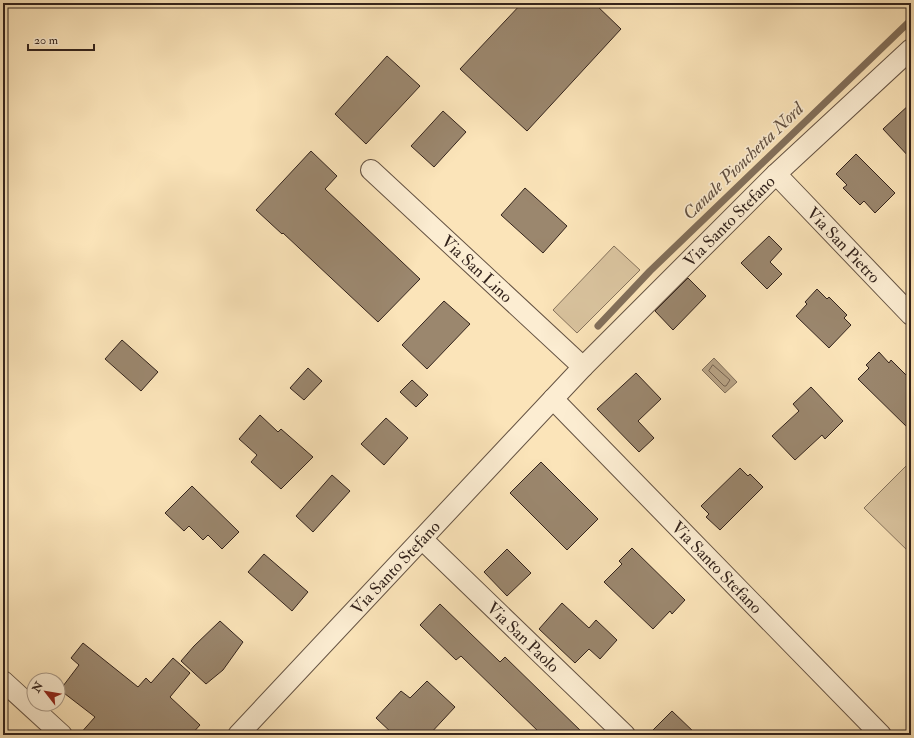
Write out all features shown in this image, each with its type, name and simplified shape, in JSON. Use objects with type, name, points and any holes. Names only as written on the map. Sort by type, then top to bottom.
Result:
[{"type":"street","name":"Via Santo Stefano","points":[[238,735],[583,367],[776,174],[911,49]]},
{"type":"street","name":"Via San Lino","points":[[371,170],[583,367]]},
{"type":"street","name":"Via San Pietro","points":[[776,174],[911,315]]},
{"type":"street","name":"Via Santo Stefano","points":[[553,399],[881,735]]},
{"type":"street","name":"Via San Paolo","points":[[422,539],[625,735]]},
{"type":"street","points":[[3,681],[62,735]]},
{"type":"shaded area","points":[[614,246],[640,270],[577,333],[553,310]]},
{"type":"shaded area","points":[[911,461],[911,554],[864,508]]},
{"type":"water","points":[[714,358],[737,382],[725,393],[702,370]]},
{"type":"building","points":[[522,3],[594,3],[621,29],[527,131],[460,69]]},
{"type":"building","points":[[387,56],[420,86],[366,144],[335,114]]},
{"type":"building","points":[[911,103],[911,159],[883,129]]},
{"type":"building","points":[[443,111],[466,132],[434,167],[411,146]]},
{"type":"building","points":[[311,151],[337,176],[325,189],[420,279],[378,322],[283,233],[282,234],[256,210]]},
{"type":"building","points":[[856,154],[895,193],[875,213],[864,201],[860,205],[843,188],[847,185],[836,174]]},
{"type":"building","points":[[525,188],[567,226],[543,253],[501,215]]},
{"type":"building","points":[[769,236],[782,249],[770,262],[782,274],[767,289],[741,263]]},
{"type":"building","points":[[688,278],[706,296],[673,330],[655,311]]},
{"type":"building","points":[[817,289],[827,299],[829,297],[847,315],[844,318],[851,325],[829,348],[796,316],[807,304],[805,302]]},
{"type":"building","points":[[444,301],[470,324],[427,369],[402,345]]},
{"type":"building","points":[[122,340],[158,372],[141,391],[105,359]]},
{"type":"building","points":[[879,352],[889,363],[891,360],[911,380],[911,431],[858,379],[869,368],[866,365]]},
{"type":"building","points":[[308,368],[322,381],[304,400],[290,388]]},
{"type":"building","points":[[636,373],[661,399],[638,421],[654,438],[639,452],[597,409]]},
{"type":"building","points":[[412,380],[428,395],[416,407],[400,392]]},
{"type":"building","points":[[811,387],[843,421],[825,439],[822,435],[795,460],[772,436],[799,411],[793,404]]},
{"type":"building","points":[[260,415],[278,432],[281,429],[313,457],[281,489],[251,462],[257,455],[239,439]]},
{"type":"building","points":[[386,418],[408,438],[384,465],[361,444]]},
{"type":"building","points":[[541,462],[598,519],[567,550],[510,493]]},
{"type":"building","points":[[740,468],[748,476],[750,474],[763,487],[720,530],[706,517],[709,514],[701,506]]},
{"type":"building","points":[[332,475],[350,491],[313,532],[296,516]]},
{"type":"building","points":[[192,486],[239,532],[222,549],[208,535],[203,540],[189,526],[184,531],[165,513]]},
{"type":"building","points":[[632,548],[685,600],[672,614],[670,611],[653,629],[604,582],[622,564],[619,561]]},
{"type":"building","points":[[507,549],[531,573],[507,596],[484,572]]},
{"type":"building","points":[[264,554],[308,592],[292,611],[248,572]]},
{"type":"building","points":[[562,603],[589,628],[596,620],[617,640],[600,659],[589,649],[575,663],[539,629]]},
{"type":"building","points":[[440,604],[500,662],[505,657],[585,735],[542,735],[461,656],[456,660],[420,625]]},
{"type":"building","points":[[220,621],[243,642],[223,670],[206,684],[181,661]]},
{"type":"building","points":[[83,643],[138,687],[146,678],[151,683],[173,658],[190,673],[170,697],[200,725],[191,735],[79,735],[95,717],[66,695],[66,682],[79,665],[71,658]]},
{"type":"building","points":[[427,681],[455,707],[429,735],[394,735],[376,718],[401,691],[410,698]]},
{"type":"building","points":[[672,711],[697,735],[648,735]]},
{"type":"waterway","name":"Canale Pionchetta Nord","points":[[598,326],[650,271],[911,20]]}]
